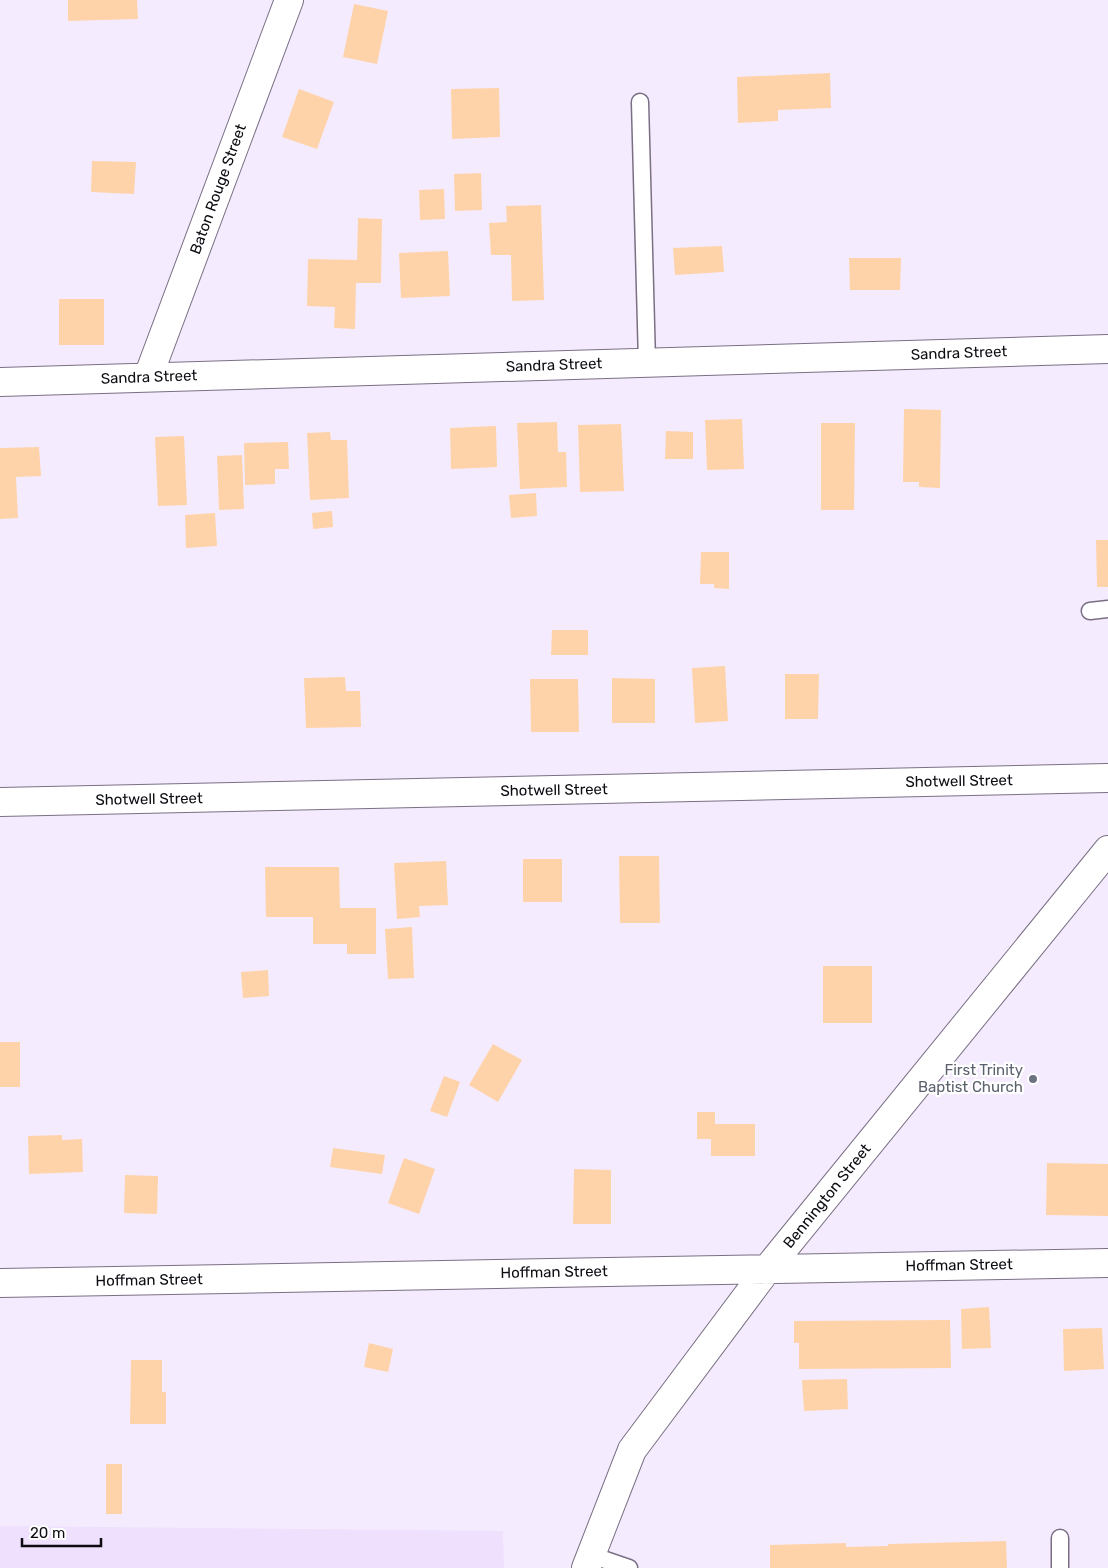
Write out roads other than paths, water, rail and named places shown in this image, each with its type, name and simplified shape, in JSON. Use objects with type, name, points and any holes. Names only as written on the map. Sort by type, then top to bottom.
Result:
[{"type":"street","name":"Baton Rouge Street","points":[[148,377],[288,0]]},
{"type":"street","name":"Sandra Street","points":[[0,382],[1108,349]]},
{"type":"street","name":"Shotwell Street","points":[[0,802],[1108,778]]},
{"type":"street","name":"Bennington Street","points":[[588,1562],[632,1450],[768,1268],[1108,850]]},
{"type":"street","name":"Hoffman Street","points":[[0,1283],[1108,1263]]},
{"type":"lane","points":[[640,102],[647,362]]},
{"type":"lane","points":[[1090,611],[1108,609]]},
{"type":"lane","points":[[1060,1538],[1060,1568]]},
{"type":"lane","points":[[588,1562],[629,1568]]},
{"type":"place","name":"First Trinity Baptist Church","points":[[1033,1079]]}]
